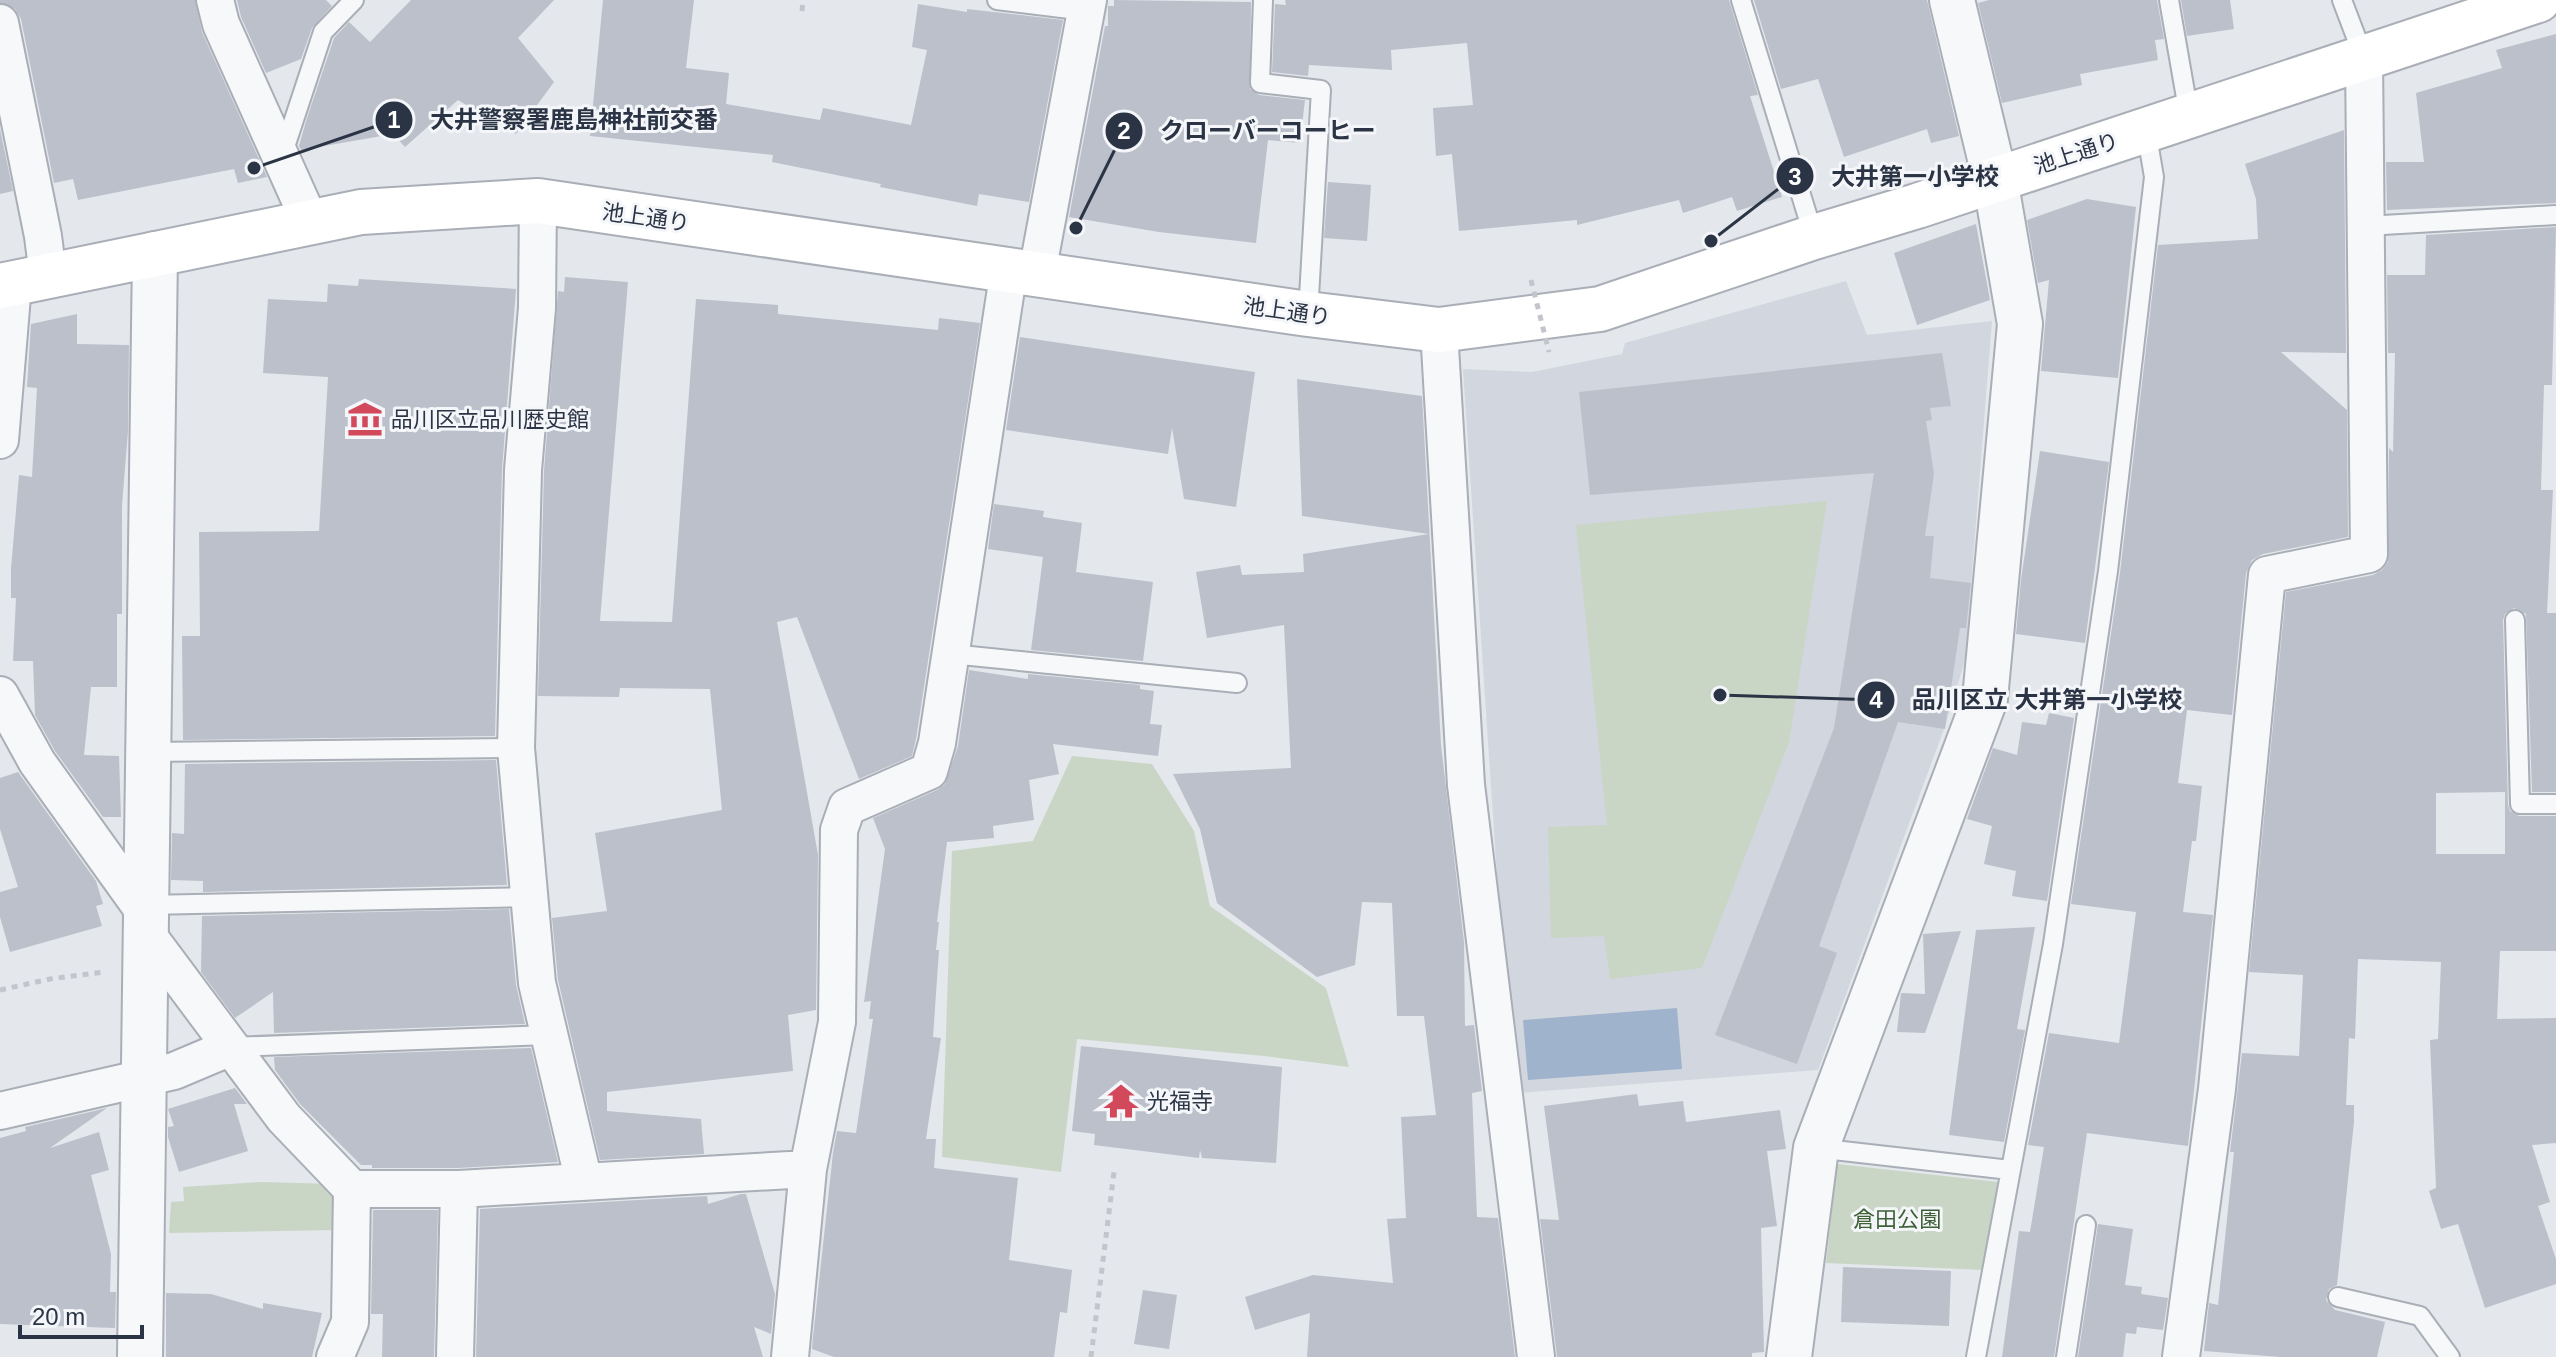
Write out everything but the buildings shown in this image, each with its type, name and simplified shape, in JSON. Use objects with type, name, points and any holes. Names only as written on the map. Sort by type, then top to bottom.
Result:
[{"type":"main road","name":"池上通り","points":[[20,282],[361,212],[538,201],[1308,314],[1439,330],[1600,309],[2538,0]]},
{"type":"street","points":[[215,0],[221,24],[310,222]]},
{"type":"street","points":[[1789,1357],[1816,1148],[1985,699],[2020,324],[1995,179],[1952,0]]},
{"type":"street","points":[[790,1357],[808,1169],[837,1022],[839,830],[847,807],[929,771],[937,743],[1023,271],[1087,5]]},
{"type":"street","points":[[0,23],[43,236],[20,282],[0,440]]},
{"type":"street","points":[[2181,1357],[2217,1089],[2267,575],[2369,554],[2364,58]]},
{"type":"street","points":[[538,201],[537,308],[523,470],[516,748],[537,983],[584,1182]]},
{"type":"street","points":[[140,1357],[155,254]]},
{"type":"street","points":[[1439,330],[1466,785],[1496,1007],[1536,1357]]},
{"type":"street","points":[[0,695],[37,762],[146,917],[231,1047],[284,1118],[352,1189],[350,1322],[335,1357]]},
{"type":"street","points":[[0,1111],[174,1071],[231,1047]]},
{"type":"street","points":[[352,1189],[459,1189],[808,1169]]},
{"type":"street","points":[[455,1357],[459,1189]]},
{"type":"lane","points":[[281,159],[323,32],[354,0]]},
{"type":"lane","points":[[997,0],[1087,5]]},
{"type":"lane","points":[[1263,0],[1260,83],[1321,90],[1308,314]]},
{"type":"lane","points":[[1741,0],[1814,237]]},
{"type":"lane","points":[[2169,0],[2189,115]]},
{"type":"lane","points":[[2342,0],[2364,58]]},
{"type":"lane","points":[[1976,1357],[2053,944],[2108,571],[2154,177],[2146,130]]},
{"type":"lane","points":[[2366,226],[2556,215]]},
{"type":"lane","points":[[2515,620],[2520,804],[2556,804]]},
{"type":"lane","points":[[951,654],[1237,683]]},
{"type":"lane","points":[[148,752],[516,748]]},
{"type":"lane","points":[[146,917],[529,897]]},
{"type":"lane","points":[[231,1047],[549,1035]]},
{"type":"lane","points":[[1816,1148],[2010,1170]]},
{"type":"lane","points":[[2066,1357],[2086,1225]]},
{"type":"lane","points":[[2338,1297],[2420,1316],[2450,1357]]},
{"type":"path","points":[[802,11],[803,0]]},
{"type":"path","points":[[1531,280],[1549,352]]},
{"type":"path","points":[[0,990],[50,979],[117,970],[145,986]]},
{"type":"path","points":[[1091,1357],[1114,1172]]},
{"type":"shaded area","points":[[1846,281],[1867,335],[1992,321],[1965,660],[1944,729],[1818,1070],[1516,1093],[1503,965],[1463,369],[1532,372],[1622,354],[1625,343]]},
{"type":"green space","points":[[1827,501],[1789,742],[1702,968],[1610,979],[1604,936],[1551,938],[1548,827],[1607,825],[1576,525]]},
{"type":"green space","points":[[1072,756],[1152,764],[1194,831],[1210,906],[1326,988],[1349,1067],[1077,1039],[1061,1172],[942,1157],[952,851],[1033,841]]},
{"type":"green space","name":"倉田公園","points":[[1837,1164],[1998,1182],[1983,1270],[1826,1263]]},
{"type":"green space","points":[[261,1182],[334,1184],[334,1230],[169,1233],[171,1202],[184,1201],[183,1187]]},
{"type":"water","points":[[1677,1008],[1682,1069],[1528,1080],[1523,1020]]},
{"type":"place","name":"大井警察署鹿島神社前交番","points":[[254,168]]},
{"type":"place","name":"クローバーコーヒー","points":[[1076,228]]},
{"type":"place","name":"大井第一小学校","points":[[1711,241]]},
{"type":"place","name":"品川区立品川歴史館","points":[[365,419]]},
{"type":"place","name":"品川区立 大井第一小学校","points":[[1720,695]]},
{"type":"place","name":"光福寺","points":[[1121,1101]]}]
